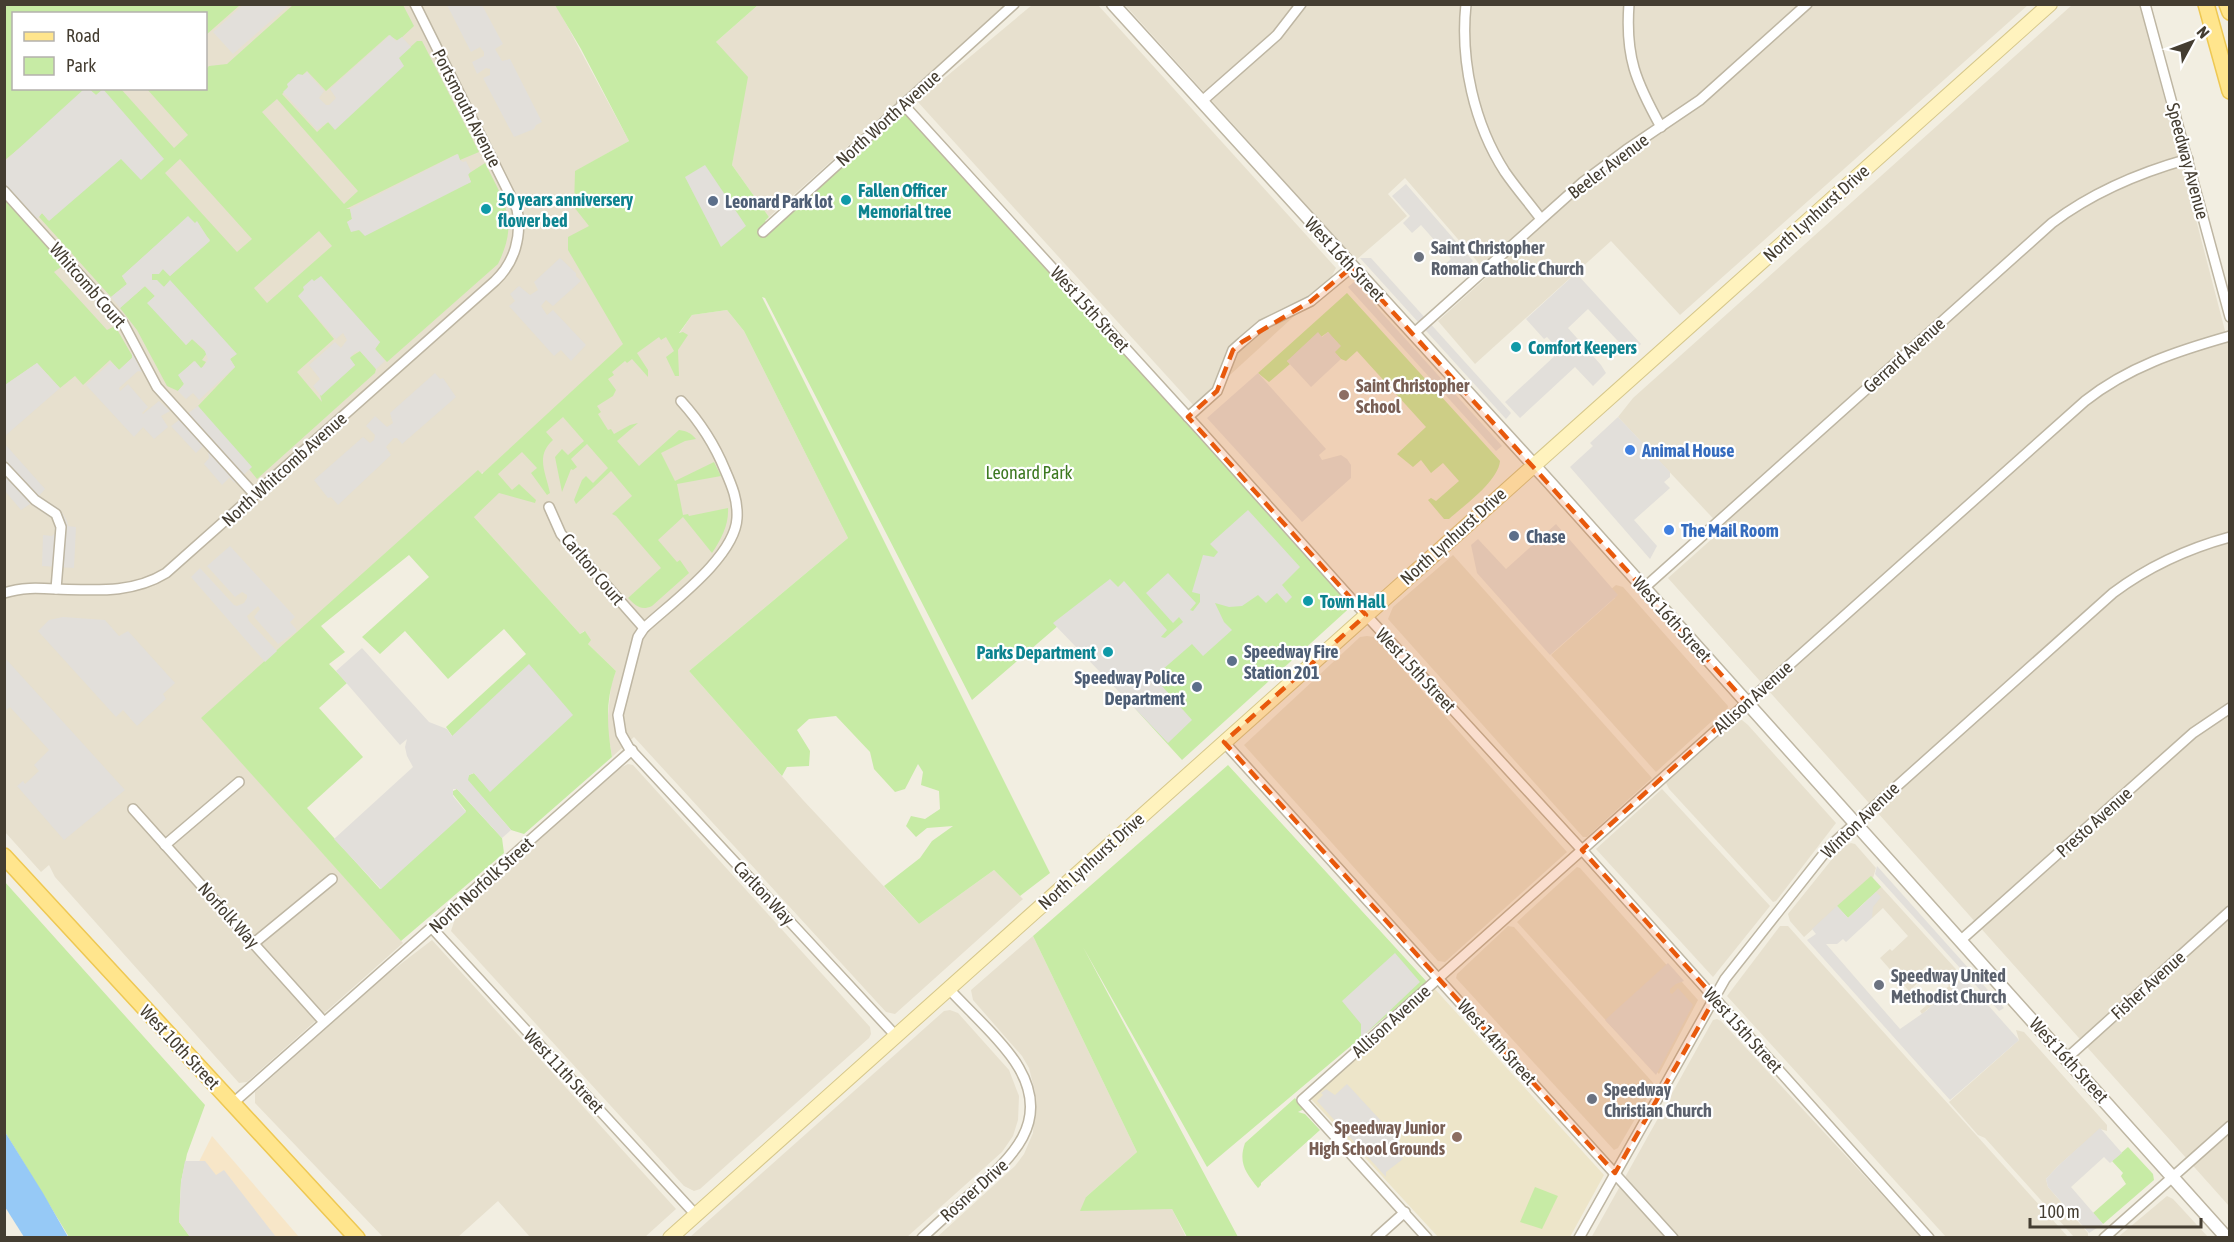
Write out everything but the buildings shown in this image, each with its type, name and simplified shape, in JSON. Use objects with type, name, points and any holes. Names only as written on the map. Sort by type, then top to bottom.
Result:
[{"type":"main road","name":"North Lynhurst Drive","points":[[670,1238],[2050,4]]},
{"type":"main road","points":[[2206,4],[2229,91]]},
{"type":"main road","points":[[2228,4],[2229,12]]},
{"type":"main road","name":"West 10th Street","points":[[4,856],[357,1238]]},
{"type":"street","name":"Portsmouth Avenue","points":[[415,4],[513,199],[519,219],[516,248]]},
{"type":"street","name":"North Worth Avenue","points":[[763,232],[1014,4]]},
{"type":"street","name":"West 16th Street","points":[[1113,4],[1533,465],[2227,1238]]},
{"type":"street","points":[[1201,102],[1277,35],[1301,4]]},
{"type":"street","points":[[1466,4],[1466,57],[1482,124],[1503,169],[1541,219]]},
{"type":"street","points":[[1629,4],[1628,43],[1631,64],[1661,127]]},
{"type":"street","name":"Beeler Avenue","points":[[1413,334],[1597,171],[1708,94],[1808,4]]},
{"type":"street","name":"Speedway Avenue","points":[[2145,4],[2229,317]]},
{"type":"street","name":"West 15th Street","points":[[903,103],[1582,850],[1929,1238]]},
{"type":"street","name":"Gerrard Avenue","points":[[1644,588],[2052,223],[2082,202],[2115,185],[2150,170],[2188,159]]},
{"type":"street","name":"Whitcomb Court","points":[[4,191],[123,323],[157,387],[255,495]]},
{"type":"street","name":"North Whitcomb Avenue","points":[[4,592],[30,588],[121,589],[137,586],[157,578],[179,563],[495,281],[508,265],[516,248]]},
{"type":"street","points":[[1188,417],[1217,391],[1233,350],[1262,326],[1311,301],[1352,267]]},
{"type":"street","name":"Allison Avenue","points":[[1405,1212],[1302,1100],[2094,394],[2145,364],[2190,347],[2229,336]]},
{"type":"street","points":[[632,750],[626,745],[621,734],[618,715],[633,653],[644,628],[710,568],[726,550],[737,520],[735,494],[712,441],[681,401]]},
{"type":"street","points":[[4,467],[35,500],[56,514],[59,520],[61,527],[56,589]]},
{"type":"street","name":"Carlton Court","points":[[549,507],[561,534],[644,628]]},
{"type":"street","name":"Winton Avenue","points":[[1579,1238],[1725,979],[1823,855],[1854,822],[2113,593],[2167,559],[2195,547],[2229,537]]},
{"type":"street","name":"Presto Avenue","points":[[1961,940],[2193,733],[2229,708]]},
{"type":"street","name":"West 14th Street","points":[[1224,742],[1673,1238]]},
{"type":"street","name":"North Norfolk Street","points":[[232,1104],[632,750]]},
{"type":"street","name":"Carlton Way","points":[[632,750],[896,1036]]},
{"type":"street","points":[[165,845],[238,782]]},
{"type":"street","name":"Norfolk Way","points":[[133,809],[324,1022]]},
{"type":"street","points":[[254,943],[332,879]]},
{"type":"street","name":"Fisher Avenue","points":[[2067,1058],[2229,911]]},
{"type":"street","name":"West 11th Street","points":[[432,928],[696,1215]]},
{"type":"street","name":"Rosner Drive","points":[[922,1238],[1012,1155],[1025,1132],[1029,1111],[1026,1084],[1017,1065],[949,989]]},
{"type":"street","points":[[2104,1238],[2229,1126]]},
{"type":"street","points":[[1376,1238],[1405,1212],[1427,1238]]},
{"type":"highlighted area","points":[[1352,267],[1746,702],[1582,850],[1715,998],[1615,1173],[1432,970],[1224,742],[1366,615],[1188,417],[1217,391],[1233,350],[1242,342],[1311,301]]},
{"type":"shaded area","points":[[244,4],[289,5],[233,54],[213,32]]},
{"type":"shaded area","points":[[5,5],[556,5],[629,141],[576,171],[679,334],[692,315],[727,310],[744,331],[848,538],[689,671],[803,800],[919,924],[994,870],[1023,899],[895,1014],[886,1012],[634,737],[612,757],[607,726],[611,685],[616,671],[588,644],[584,631],[580,634],[474,517],[483,472],[206,723],[403,943],[247,1082],[239,1083],[55,877],[49,865],[41,872],[5,832]]},
{"type":"shaded area","points":[[447,5],[482,5],[503,44],[495,49],[502,61],[510,59],[542,122],[534,129],[514,137],[483,78],[490,75],[490,69],[486,68],[477,74],[472,62],[484,56],[484,52],[480,47],[471,52]]},
{"type":"shaded area","points":[[758,5],[1005,5],[769,217],[732,165],[737,130],[716,42]]},
{"type":"shaded area","points":[[1032,5],[1098,5],[1336,268],[1326,287],[1195,407],[917,101]]},
{"type":"shaded area","points":[[1125,5],[2028,5],[1680,315],[1611,241],[1475,364],[1438,321],[1489,275],[1405,178],[1388,194],[1407,216],[1356,260]]},
{"type":"shaded area","points":[[2072,5],[2140,5],[2229,346],[2229,1206],[1668,578],[1723,529],[1618,417],[1633,398]]},
{"type":"shaded area","points":[[390,35],[396,41],[402,37],[411,47],[399,58],[404,66],[335,130],[328,122],[317,130],[283,92],[288,87],[287,84],[298,74],[303,75],[307,72],[324,91],[319,98],[329,105],[336,98],[330,89]]},
{"type":"shaded area","points":[[83,90],[90,90],[96,95],[104,90],[164,159],[141,180],[121,159],[49,221],[42,213],[32,225],[5,197],[5,161]]},
{"type":"shaded area","points":[[458,154],[460,160],[466,161],[471,171],[468,175],[471,182],[365,236],[359,230],[351,232],[347,222],[352,219],[350,209]]},
{"type":"shaded area","name":"Leonard Park lot","points":[[705,165],[746,226],[721,247],[685,177]]},
{"type":"shaded area","points":[[1406,184],[1473,261],[1455,278],[1444,265],[1451,259],[1421,225],[1412,233],[1403,223],[1410,216],[1392,196]]},
{"type":"shaded area","points":[[188,216],[195,223],[197,221],[210,241],[170,276],[163,269],[159,274],[152,274],[152,280],[157,280],[164,287],[170,280],[237,354],[230,359],[235,367],[199,400],[193,393],[186,399],[178,391],[184,384],[178,375],[195,361],[201,368],[204,366],[208,359],[204,349],[192,339],[186,345],[147,303],[155,296],[145,286],[120,308],[111,297],[127,284],[122,276]]},
{"type":"shaded area","points":[[560,258],[581,281],[553,306],[546,300],[541,306],[547,315],[553,310],[586,345],[571,361],[561,350],[554,356],[509,306],[515,301],[510,294],[519,286],[530,295],[538,290],[534,282]]},
{"type":"shaded area","points":[[1360,258],[1371,258],[1511,413],[1506,419]]},
{"type":"shaded area","points":[[1576,273],[1641,344],[1630,354],[1588,309],[1568,328],[1606,373],[1593,386],[1575,367],[1520,418],[1505,402],[1560,351],[1547,337],[1544,339],[1526,319]]},
{"type":"shaded area","points":[[321,276],[380,342],[375,349],[385,361],[376,369],[360,351],[355,352],[350,358],[355,365],[321,396],[313,386],[320,379],[309,365],[335,342],[341,348],[347,340],[343,333],[336,339],[298,296],[304,290],[303,287],[312,279],[314,281]]},
{"type":"shaded area","points":[[1354,282],[1502,446],[1496,451],[1348,287]]},
{"type":"shaded area","points":[[1318,332],[1322,337],[1328,332],[1341,346],[1335,352],[1341,359],[1311,387],[1287,361]]},
{"type":"shaded area","points":[[132,352],[142,372],[138,371],[119,388],[120,391],[128,384],[148,407],[143,414],[159,401],[170,411],[161,416],[168,427],[154,439],[143,427],[134,437],[86,385],[111,362],[119,370],[132,358]]},
{"type":"shaded area","points":[[37,363],[60,388],[5,436],[5,385]]},
{"type":"shaded area","points":[[435,373],[440,379],[443,378],[456,397],[402,444],[394,438],[386,447],[391,455],[338,505],[331,497],[328,498],[314,480],[363,437],[370,443],[374,440],[375,435],[366,426],[375,416],[387,427],[393,423],[390,413]]},
{"type":"shaded area","points":[[1258,373],[1326,449],[1319,455],[1322,460],[1341,455],[1351,465],[1351,478],[1302,522],[1207,418]]},
{"type":"shaded area","points":[[198,406],[252,467],[235,483],[229,478],[222,485],[204,464],[209,458],[208,451],[203,446],[196,453],[171,426]]},
{"type":"shaded area","points":[[1618,417],[1670,472],[1670,477],[1664,482],[1670,488],[1634,520],[1657,546],[1650,559],[1570,467],[1593,446],[1590,443]]},
{"type":"shaded area","points":[[4,443],[45,489],[39,496],[60,509],[68,526],[76,527],[74,568],[42,566],[43,535],[52,536],[55,533],[54,520],[30,504],[21,510],[5,491]]},
{"type":"shaded area","points":[[1248,510],[1300,567],[1282,585],[1292,597],[1286,603],[1277,593],[1266,603],[1258,595],[1242,606],[1229,607],[1215,603],[1224,622],[1232,630],[1203,656],[1192,644],[1154,677],[1192,720],[1168,743],[1053,623],[1110,579],[1118,587],[1124,581],[1167,630],[1161,637],[1165,638],[1183,622],[1179,617],[1173,623],[1146,593],[1168,573],[1196,603],[1190,610],[1193,611],[1200,602],[1200,594],[1192,592],[1203,555],[1214,557],[1218,552],[1210,544]]},
{"type":"shaded area","points":[[1556,524],[1618,595],[1550,655],[1477,573],[1471,545],[1478,539],[1506,569]]},
{"type":"shaded area","points":[[230,546],[295,617],[290,622],[296,632],[278,644],[254,617],[260,609],[258,606],[247,616],[277,651],[265,662],[191,577],[200,568],[234,605],[244,603],[247,595],[242,592],[235,597],[207,566]]},
{"type":"shaded area","points":[[1453,555],[1652,778],[1587,837],[1583,837],[1388,619],[1393,607]]},
{"type":"shaded area","points":[[1616,585],[1623,587],[1728,706],[1727,711],[1723,711],[1656,772],[1551,655],[1615,598],[1609,591]]},
{"type":"shaded area","points":[[63,617],[105,620],[119,636],[128,631],[175,683],[163,694],[166,699],[137,726],[123,710],[116,717],[38,631],[49,620]]},
{"type":"shaded area","points":[[1360,637],[1374,637],[1567,852],[1445,962],[1438,961],[1244,745]]},
{"type":"shaded area","points":[[362,648],[429,722],[447,729],[452,736],[529,664],[573,715],[490,792],[474,773],[469,775],[468,780],[511,830],[502,838],[457,789],[453,789],[453,796],[466,812],[381,889],[334,839],[413,767],[405,747],[407,739],[400,745],[336,671]]},
{"type":"shaded area","points":[[5,658],[125,790],[64,840],[17,786],[23,781],[25,784],[39,771],[34,765],[49,750],[10,707],[5,711]]},
{"type":"shaded area","points":[[1737,720],[1742,720],[1748,725],[1836,823],[1773,902],[1666,783]]},
{"type":"shaded area","points":[[628,764],[633,765],[870,1027],[869,1038],[700,1189],[694,1191],[684,1186],[451,931],[457,913],[618,769]]},
{"type":"shaded area","points":[[1662,789],[1770,906],[1713,977],[1596,849]]},
{"type":"shaded area","points":[[1851,843],[1855,844],[1876,868],[1873,878],[1964,978],[1922,1014],[1920,1011],[1949,986],[1934,969],[1932,971],[1927,965],[1920,972],[1924,977],[1909,991],[1880,958],[1890,949],[1892,951],[1908,936],[1883,908],[1872,918],[1866,881],[1804,937],[1790,921],[1788,914],[1837,853]]},
{"type":"shaded area","points":[[1877,866],[2004,1008],[1999,1011],[1875,874]]},
{"type":"shaded area","points":[[1577,867],[1698,1000],[1659,1074],[1611,1026],[1517,922]]},
{"type":"shaded area","points":[[1876,892],[1881,897],[1873,907],[1872,918],[1846,942],[1843,939],[1837,944],[1826,944],[1900,1029],[1926,1011],[1964,978],[2019,1040],[1950,1100],[1807,940],[1816,934],[1812,929],[1837,906],[1848,918]]},
{"type":"shaded area","points":[[1508,926],[1514,927],[1655,1085],[1618,1148],[1614,1150],[1456,978],[1457,974]]},
{"type":"shaded area","points":[[1780,926],[1788,926],[2068,1237],[1946,1237],[1727,996]]},
{"type":"shaded area","points":[[1033,936],[1137,1152],[1086,1197],[1172,1209],[1186,1237],[936,1238],[1015,1166],[1024,1154],[1033,1133],[1035,1092],[1029,1068],[1022,1056],[973,1000],[971,990]]},
{"type":"shaded area","points":[[432,940],[676,1209],[645,1237],[530,1237],[498,1201],[458,1237],[383,1237],[255,1103],[255,1092],[385,976]]},
{"type":"shaded area","points":[[1395,953],[1420,982],[1361,1038],[1361,1024],[1342,1001]]},
{"type":"shaded area","points":[[1668,963],[1684,981],[1670,989],[1670,993],[1672,994],[1678,988],[1693,1005],[1656,1075],[1605,1020]]},
{"type":"shaded area","name":"Speedway Junior High School Grounds","points":[[1434,988],[1604,1175],[1570,1237],[1438,1237],[1311,1099]]},
{"type":"shaded area","points":[[950,1010],[958,1013],[1009,1070],[1019,1096],[1018,1120],[1013,1136],[1002,1152],[907,1237],[690,1237],[944,1011]]},
{"type":"shaded area","points":[[1717,1019],[1921,1237],[1591,1238],[1713,1020]]},
{"type":"shaded area","points":[[2016,1030],[2024,1032],[2107,1125],[2107,1131],[2100,1129],[2046,1179],[2048,1187],[2088,1233],[2088,1237],[2074,1237],[1985,1138],[1978,1135],[1949,1102],[2019,1040]]},
{"type":"shaded area","points":[[1347,1084],[1396,1137],[1393,1146],[1403,1159],[1386,1172],[1386,1177],[1317,1101],[1326,1089],[1335,1095]]},
{"type":"shaded area","points":[[2100,1128],[2122,1153],[2110,1163],[2104,1157],[2071,1187],[2103,1224],[2089,1233],[2048,1187],[2046,1179]]},
{"type":"shaded area","points":[[212,1136],[299,1237],[186,1237],[172,1215]]},
{"type":"shaded area","points":[[185,1161],[205,1161],[216,1175],[224,1170],[276,1237],[190,1237],[179,1222],[181,1182]]},
{"type":"shaded area","points":[[2167,1196],[2173,1199],[2208,1237],[2118,1237]]},
{"type":"green space","points":[[5,5],[240,5],[207,34],[207,12],[12,12],[12,90],[90,90],[5,160]]},
{"type":"green space","points":[[293,5],[403,5],[414,26],[398,41],[389,35],[326,91],[307,71],[282,94],[317,132],[417,41],[422,41],[479,152],[460,160],[457,154],[346,209],[350,209],[352,219],[347,222],[359,230],[471,182],[468,174],[485,163],[507,212],[508,236],[498,264],[387,362],[375,349],[380,342],[298,296],[334,339],[297,372],[322,402],[320,395],[355,365],[349,358],[360,351],[376,369],[375,373],[257,479],[198,406],[235,367],[230,359],[236,354],[170,281],[164,287],[152,280],[152,273],[163,269],[170,276],[210,240],[188,217],[122,276],[127,284],[111,297],[39,217],[42,213],[48,220],[103,90],[122,90],[174,148],[188,135],[148,90],[207,90],[207,68],[209,66],[227,64]],"holes":[[[277,99],[358,191],[344,204],[262,112]],[[180,159],[252,239],[237,252],[165,173]],[[319,231],[332,246],[267,303],[254,288]]]},
{"type":"green space","name":"Leonard Park","points":[[555,5],[758,5],[716,42],[748,77],[732,165],[769,217],[765,221],[770,225],[902,103],[1355,603],[1182,760],[1059,625],[972,700],[765,298],[762,297],[1050,873],[1020,896],[994,870],[919,924],[884,886],[920,858],[932,841],[953,826],[927,828],[916,837],[906,826],[911,816],[925,819],[940,809],[939,791],[921,785],[923,772],[918,764],[905,789],[895,792],[874,769],[870,752],[836,716],[809,719],[797,730],[810,751],[809,766],[787,767],[782,776],[689,671],[848,538],[744,331],[727,310],[692,315],[679,333],[683,332],[688,335],[678,350],[679,376],[675,376],[666,357],[674,351],[666,337],[661,340],[659,337],[637,353],[648,370],[648,377],[632,359],[627,363],[625,361],[612,372],[614,375],[608,379],[616,390],[613,396],[597,406],[601,412],[598,414],[608,430],[611,429],[614,434],[638,423],[617,441],[639,466],[679,430],[689,433],[696,439],[685,441],[661,453],[675,481],[714,462],[721,476],[677,484],[683,515],[688,514],[689,516],[728,508],[726,526],[712,553],[683,517],[658,540],[677,562],[680,560],[689,573],[652,606],[639,607],[628,598],[661,568],[612,514],[632,496],[611,471],[576,504],[574,500],[586,476],[593,483],[608,468],[587,444],[571,459],[577,467],[571,469],[562,492],[555,457],[562,449],[568,455],[584,441],[563,417],[546,432],[553,440],[544,452],[543,459],[550,493],[547,495],[531,473],[537,468],[522,452],[498,474],[512,490],[519,484],[536,500],[535,503],[499,493],[474,517],[580,634],[585,631],[591,640],[588,644],[616,671],[612,682],[608,714],[612,757],[524,834],[511,830],[467,780],[469,775],[474,773],[490,791],[446,727],[526,654],[504,629],[448,679],[405,631],[380,654],[362,637],[429,577],[409,555],[321,626],[345,652],[329,664],[347,683],[319,708],[363,757],[307,808],[380,889],[466,811],[451,792],[457,789],[502,838],[504,853],[401,941],[201,718],[478,470],[482,474],[623,344],[568,250],[568,237],[589,226],[574,207],[575,171],[629,141],[581,49]]},
{"type":"green space","points":[[90,90],[103,90],[96,95]]},
{"type":"green space","points":[[4,197],[65,264],[54,272],[107,330],[115,326],[133,357],[119,370],[110,360],[83,385],[75,376],[60,388],[37,363],[5,385]]},
{"type":"green space","points":[[145,286],[155,296],[148,303],[186,345],[192,339],[207,353],[202,360],[206,362],[201,369],[194,361],[179,375],[184,384],[178,391],[167,386],[137,330],[120,308]]},
{"type":"green space","points":[[1347,293],[1500,461],[1498,469],[1487,485],[1449,519],[1444,519],[1428,500],[1431,498],[1436,501],[1459,481],[1443,463],[1431,473],[1421,460],[1413,467],[1397,454],[1426,427],[1357,351],[1346,361],[1341,359],[1334,352],[1340,346],[1328,332],[1287,361],[1290,364],[1269,382],[1258,373]]},
{"type":"green space","points":[[1228,765],[1427,982],[1207,1167],[1083,947],[1238,1237],[1187,1237],[1172,1209],[1080,1211],[1086,1197],[1137,1152],[1033,936]]},
{"type":"green space","points":[[1871,876],[1881,887],[1848,918],[1837,906]]},
{"type":"green space","points":[[4,881],[205,1105],[187,1154],[181,1182],[179,1222],[190,1237],[69,1237],[5,1132]]},
{"type":"green space","points":[[1295,1098],[1304,1109],[1298,1112],[1305,1114],[1320,1130],[1258,1188],[1244,1167],[1242,1156],[1245,1143]]},
{"type":"green space","points":[[2128,1147],[2153,1174],[2154,1180],[2103,1224],[2093,1213],[2126,1184],[2121,1176],[2123,1173],[2112,1161]]},
{"type":"green space","points":[[1535,1187],[1558,1196],[1542,1229],[1520,1222]]},
{"type":"water","points":[[5,1132],[68,1237],[24,1237],[5,1207]]},
{"type":"place","name":"Fallen Officer Memorial tree","points":[[846,200]]},
{"type":"place","name":"Leonard Park lot","points":[[713,201]]},
{"type":"place","name":"50 years anniversery flower bed","points":[[486,209]]},
{"type":"place","name":"Saint Christopher Roman Catholic Church","points":[[1419,257]]},
{"type":"place","name":"Comfort Keepers","points":[[1516,347]]},
{"type":"place","name":"Saint Christopher School","points":[[1344,395]]},
{"type":"place","name":"Animal House","points":[[1630,450]]},
{"type":"place","name":"The Mail Room","points":[[1669,530]]},
{"type":"place","name":"Chase","points":[[1514,536]]},
{"type":"place","name":"Town Hall","points":[[1308,601]]},
{"type":"place","name":"Parks Department","points":[[1108,652]]},
{"type":"place","name":"Speedway Fire Station 201","points":[[1232,661]]},
{"type":"place","name":"Speedway Police Department","points":[[1197,687]]},
{"type":"place","name":"Speedway United Methodist Church","points":[[1879,985]]},
{"type":"place","name":"Speedway Christian Church","points":[[1592,1099]]},
{"type":"place","name":"Speedway Junior High School Grounds","points":[[1457,1137]]}]
